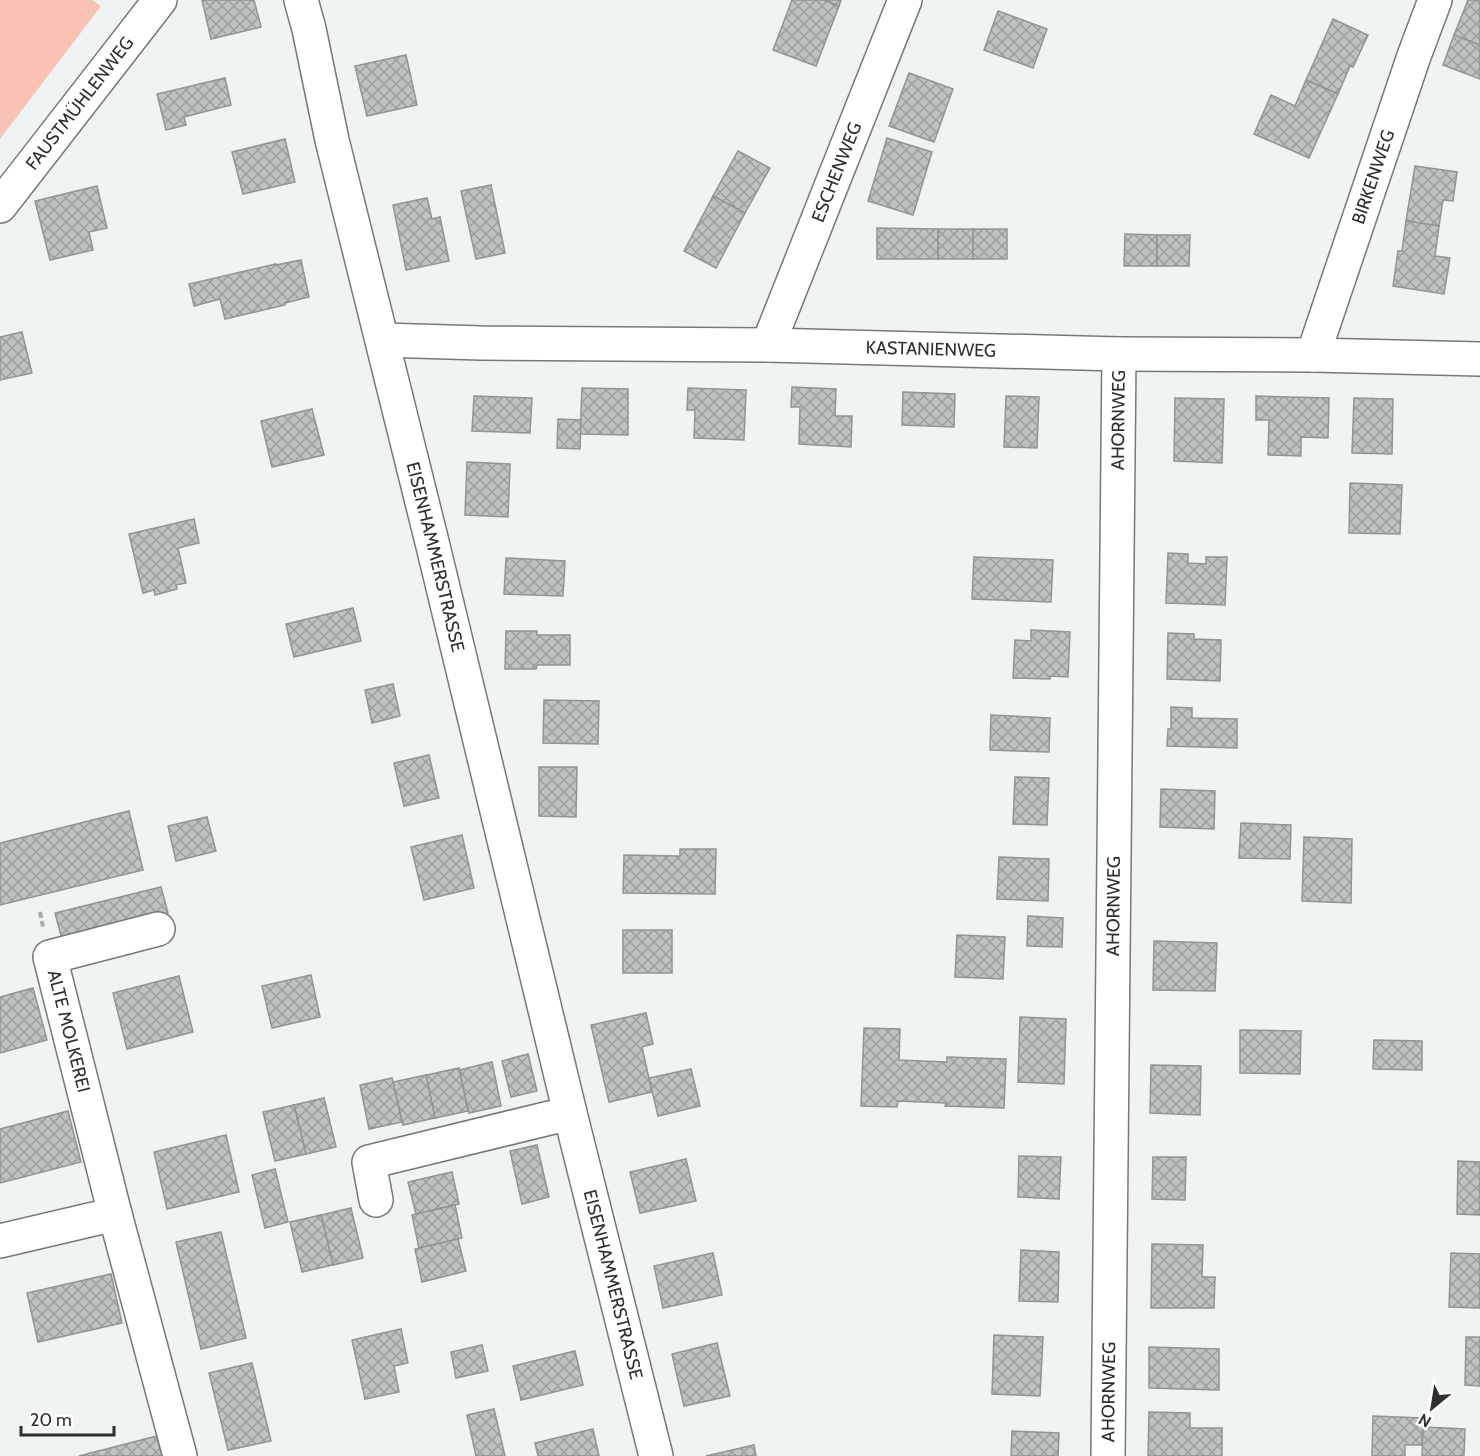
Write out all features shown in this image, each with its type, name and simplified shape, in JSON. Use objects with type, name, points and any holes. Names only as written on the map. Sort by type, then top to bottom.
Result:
[{"type":"street","name":"EISENHAMMERSTRASSE","points":[[301,0],[332,140],[656,1456]]},
{"type":"street","name":"ESCHENWEG","points":[[768,345],[905,0]]},
{"type":"street","name":"BIRKENWEG","points":[[1313,355],[1435,0]]},
{"type":"street","name":"FAUSTMÜHLENWEG","points":[[0,206],[145,5]]},
{"type":"street","name":"KASTANIENWEG","points":[[382,340],[1480,359]]},
{"type":"street","name":"AHORNWEG","points":[[1108,1456],[1119,354]]},
{"type":"street","name":"ALTE MOLKEREI","points":[[158,929],[50,957],[115,1214],[180,1456]]},
{"type":"street","points":[[376,1200],[369,1162],[570,1113]]},
{"type":"street","points":[[0,1241],[115,1214]]},
{"type":"shaded area","points":[[0,0],[92,0],[101,6],[0,139]]},
{"type":"building","points":[[202,0],[254,0],[261,27],[211,39]]},
{"type":"building","points":[[792,0],[824,0],[839,6],[816,66],[773,50]]},
{"type":"building","points":[[824,0],[841,0],[839,6]]},
{"type":"building","points":[[1468,0],[1480,0],[1480,45],[1454,35]]},
{"type":"building","points":[[998,11],[1047,29],[1033,68],[984,50]]},
{"type":"building","points":[[1333,19],[1368,35],[1353,67],[1350,66],[1338,94],[1306,80]]},
{"type":"building","points":[[1454,35],[1480,45],[1480,79],[1443,65]]},
{"type":"building","points":[[406,55],[417,105],[367,116],[355,66]]},
{"type":"building","points":[[909,73],[953,89],[934,142],[889,126]]},
{"type":"building","points":[[225,78],[231,105],[184,117],[186,125],[166,130],[157,94]]},
{"type":"building","points":[[1306,80],[1338,94],[1309,158],[1254,134],[1271,95],[1295,106]]},
{"type":"building","points":[[887,138],[932,152],[913,215],[868,201]]},
{"type":"building","points":[[285,139],[295,182],[243,194],[232,152]]},
{"type":"building","points":[[738,151],[770,168],[745,213],[713,196]]},
{"type":"building","points":[[1415,166],[1457,172],[1453,201],[1443,200],[1439,226],[1406,221]]},
{"type":"building","points":[[491,185],[505,253],[476,259],[461,191]]},
{"type":"building","points":[[97,186],[107,228],[89,232],[93,250],[50,260],[35,201]]},
{"type":"building","points":[[713,196],[745,213],[716,268],[684,251]]},
{"type":"building","points":[[427,198],[432,219],[440,217],[449,261],[406,270],[393,205]]},
{"type":"building","points":[[1406,221],[1439,226],[1435,256],[1450,258],[1444,294],[1393,286],[1398,251],[1402,251]]},
{"type":"building","points":[[877,228],[938,229],[938,259],[877,259]]},
{"type":"building","points":[[938,229],[973,229],[973,259],[938,259]]},
{"type":"building","points":[[973,229],[1007,229],[1007,259],[973,259]]},
{"type":"building","points":[[1125,234],[1157,235],[1157,266],[1124,266]]},
{"type":"building","points":[[1157,235],[1190,235],[1189,266],[1157,266]]},
{"type":"building","points":[[301,260],[309,297],[225,319],[220,299],[194,306],[189,284]]},
{"type":"building","points":[[22,332],[32,373],[0,380],[0,337]]},
{"type":"building","points":[[792,387],[836,389],[835,416],[852,416],[851,447],[799,444],[800,407],[791,407]]},
{"type":"building","points":[[582,388],[628,389],[628,435],[580,434]]},
{"type":"building","points":[[688,388],[746,390],[744,440],[694,438],[695,410],[687,410]]},
{"type":"building","points":[[903,392],[955,394],[954,427],[902,425]]},
{"type":"building","points":[[474,396],[532,398],[530,433],[472,431]]},
{"type":"building","points":[[1006,396],[1039,397],[1037,448],[1004,447]]},
{"type":"building","points":[[1256,396],[1329,398],[1328,438],[1301,437],[1301,456],[1268,455],[1269,420],[1256,420]]},
{"type":"building","points":[[1175,398],[1224,399],[1222,463],[1174,461]]},
{"type":"building","points":[[1354,398],[1393,399],[1392,454],[1352,453]]},
{"type":"building","points":[[312,409],[324,455],[272,467],[261,421]]},
{"type":"building","points":[[558,419],[581,420],[580,449],[557,448]]},
{"type":"building","points":[[467,462],[510,464],[508,517],[465,515]]},
{"type":"building","points":[[1350,483],[1402,485],[1400,534],[1349,533]]},
{"type":"building","points":[[194,519],[199,543],[178,548],[186,583],[176,585],[177,589],[155,595],[154,590],[143,593],[129,534]]},
{"type":"building","points":[[1168,553],[1188,554],[1188,563],[1206,564],[1206,557],[1227,557],[1225,605],[1166,603]]},
{"type":"building","points":[[974,557],[1053,560],[1051,602],[972,599]]},
{"type":"building","points":[[506,558],[565,561],[563,596],[504,594]]},
{"type":"building","points":[[353,608],[361,641],[294,657],[286,624]]},
{"type":"building","points":[[1031,630],[1070,632],[1068,677],[1013,678],[1015,640],[1031,641]]},
{"type":"building","points":[[506,631],[537,631],[537,635],[570,635],[570,665],[537,665],[536,669],[505,669]]},
{"type":"building","points":[[1168,633],[1194,634],[1194,639],[1221,640],[1220,681],[1167,679]]},
{"type":"building","points":[[393,684],[400,716],[372,723],[365,690]]},
{"type":"building","points":[[544,700],[599,701],[598,744],[543,743]]},
{"type":"building","points":[[1171,707],[1192,708],[1192,718],[1237,719],[1237,748],[1167,746],[1168,729],[1171,729]]},
{"type":"building","points":[[991,715],[1050,718],[1049,752],[990,750]]},
{"type":"building","points":[[429,755],[439,798],[404,806],[394,763]]},
{"type":"building","points":[[539,767],[577,767],[576,817],[539,816]]},
{"type":"building","points":[[1015,777],[1049,778],[1047,825],[1013,824]]},
{"type":"building","points":[[1161,789],[1215,791],[1214,829],[1160,827]]},
{"type":"building","points":[[129,811],[143,870],[0,905],[0,843]]},
{"type":"building","points":[[207,817],[216,851],[176,861],[168,826]]},
{"type":"building","points":[[1241,823],[1291,825],[1290,859],[1239,858]]},
{"type":"building","points":[[462,835],[474,888],[424,900],[411,847]]},
{"type":"building","points":[[1304,837],[1352,839],[1351,903],[1302,901]]},
{"type":"building","points":[[680,849],[716,849],[715,894],[623,893],[624,855],[680,856]]},
{"type":"building","points":[[999,857],[1049,859],[1048,901],[997,899]]},
{"type":"building","points":[[161,887],[168,913],[62,939],[55,913]]},
{"type":"building","points":[[1028,916],[1063,918],[1062,947],[1027,946]]},
{"type":"building","points":[[623,930],[672,930],[672,973],[623,973]]},
{"type":"building","points":[[957,935],[1005,937],[1003,979],[955,977]]},
{"type":"building","points":[[1154,941],[1217,943],[1215,991],[1153,990]]},
{"type":"building","points":[[311,975],[320,1017],[272,1028],[262,986]]},
{"type":"building","points":[[179,976],[193,1032],[127,1049],[113,993]]},
{"type":"building","points":[[33,988],[47,1040],[0,1053],[0,997]]},
{"type":"building","points":[[646,1013],[653,1044],[642,1047],[652,1092],[609,1102],[591,1025]]},
{"type":"building","points":[[1020,1017],[1066,1019],[1064,1084],[1018,1082]]},
{"type":"building","points":[[864,1028],[900,1029],[899,1060],[947,1062],[947,1057],[1006,1059],[1004,1108],[945,1106],[946,1103],[898,1101],[897,1107],[861,1106]]},
{"type":"building","points":[[1240,1030],[1301,1031],[1300,1074],[1240,1073]]},
{"type":"building","points":[[1374,1040],[1422,1041],[1422,1070],[1373,1069]]},
{"type":"building","points":[[528,1054],[537,1091],[511,1097],[502,1061]]},
{"type":"building","points":[[492,1062],[501,1106],[469,1113],[459,1070]]},
{"type":"building","points":[[1151,1065],[1201,1066],[1200,1115],[1150,1113]]},
{"type":"building","points":[[459,1068],[468,1111],[435,1118],[426,1075]]},
{"type":"building","points":[[691,1069],[700,1106],[658,1116],[649,1078]]},
{"type":"building","points":[[426,1075],[435,1118],[403,1125],[393,1082]]},
{"type":"building","points":[[392,1078],[402,1122],[369,1129],[360,1085]]},
{"type":"building","points":[[324,1098],[336,1147],[306,1154],[294,1105]]},
{"type":"building","points":[[294,1105],[306,1154],[275,1161],[263,1112]]},
{"type":"building","points":[[68,1111],[81,1162],[0,1183],[0,1129]]},
{"type":"building","points":[[226,1135],[239,1192],[167,1209],[154,1152]]},
{"type":"building","points":[[537,1145],[549,1197],[522,1204],[510,1151]]},
{"type":"building","points":[[1019,1156],[1061,1157],[1059,1199],[1018,1197]]},
{"type":"building","points":[[1153,1157],[1186,1157],[1185,1200],[1152,1199]]},
{"type":"building","points":[[686,1159],[696,1201],[640,1213],[630,1172]]},
{"type":"building","points":[[1458,1161],[1480,1162],[1480,1215],[1457,1214]]},
{"type":"building","points":[[275,1169],[288,1222],[265,1228],[252,1175]]},
{"type":"building","points":[[452,1172],[459,1204],[416,1214],[408,1182]]},
{"type":"building","points":[[455,1205],[462,1238],[419,1248],[412,1215]]},
{"type":"building","points":[[351,1208],[363,1258],[333,1265],[321,1215]]},
{"type":"building","points":[[321,1215],[333,1265],[302,1272],[290,1222]]},
{"type":"building","points":[[221,1232],[246,1338],[201,1349],[176,1242]]},
{"type":"building","points":[[458,1239],[466,1271],[422,1282],[415,1249]]},
{"type":"building","points":[[1152,1244],[1203,1245],[1202,1277],[1215,1277],[1214,1308],[1151,1308]]},
{"type":"building","points":[[1021,1250],[1059,1252],[1058,1302],[1019,1301]]},
{"type":"building","points":[[713,1253],[722,1295],[663,1308],[654,1266]]},
{"type":"building","points":[[1451,1253],[1480,1254],[1480,1308],[1449,1307]]},
{"type":"building","points":[[111,1274],[122,1323],[38,1342],[27,1293]]},
{"type":"building","points":[[401,1329],[408,1363],[394,1366],[399,1392],[365,1399],[352,1340]]},
{"type":"building","points":[[994,1335],[1043,1337],[1040,1396],[992,1394]]},
{"type":"building","points":[[1466,1337],[1480,1337],[1480,1386],[1465,1385]]},
{"type":"building","points":[[717,1343],[730,1396],[684,1406],[672,1354]]},
{"type":"building","points":[[482,1345],[488,1371],[456,1378],[451,1352]]},
{"type":"building","points":[[1149,1347],[1219,1349],[1219,1390],[1149,1388]]},
{"type":"building","points":[[575,1351],[583,1385],[521,1400],[513,1366]]},
{"type":"building","points":[[252,1363],[271,1441],[228,1450],[209,1373]]},
{"type":"building","points":[[494,1409],[505,1456],[476,1456],[467,1415]]},
{"type":"building","points":[[1149,1412],[1190,1413],[1190,1428],[1222,1428],[1222,1456],[1148,1456]]},
{"type":"building","points":[[1373,1416],[1423,1418],[1422,1445],[1405,1445],[1405,1456],[1372,1456]]},
{"type":"building","points":[[1423,1427],[1465,1429],[1464,1456],[1422,1456]]},
{"type":"building","points":[[593,1429],[599,1456],[538,1456],[535,1443]]},
{"type":"building","points":[[1012,1431],[1059,1433],[1058,1456],[1011,1456]]},
{"type":"building","points":[[157,1436],[162,1456],[79,1456]]},
{"type":"building","points":[[754,1445],[756,1456],[706,1456]]}]
